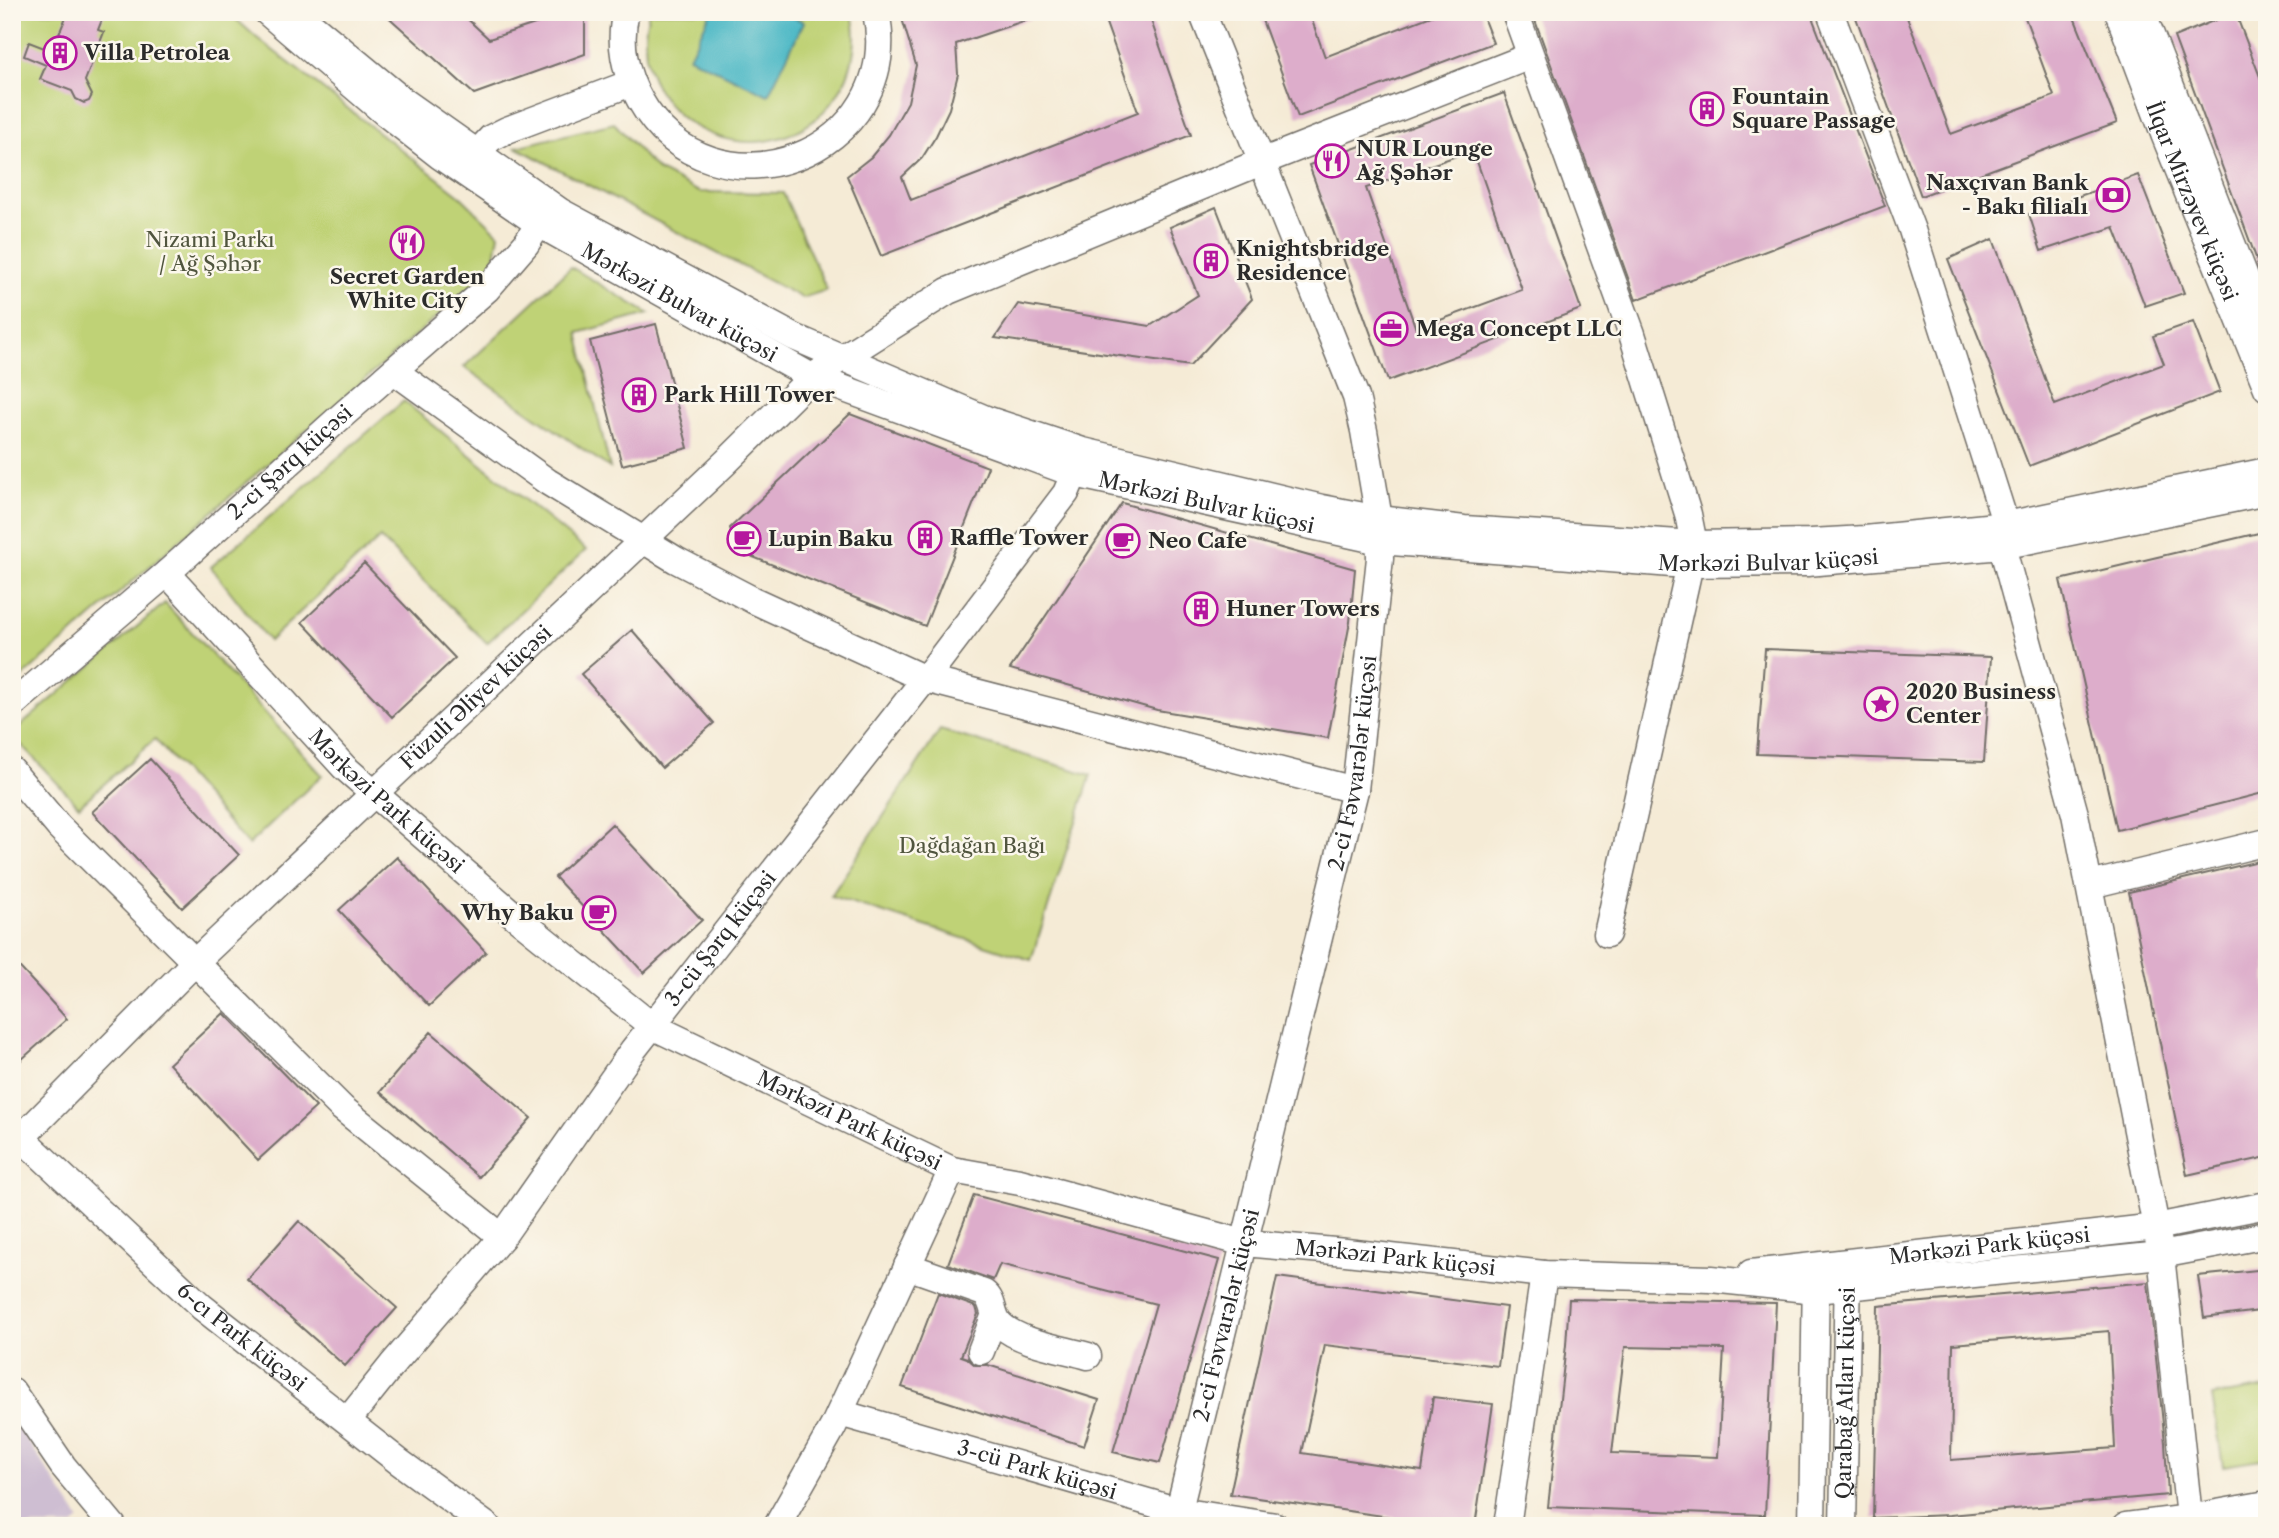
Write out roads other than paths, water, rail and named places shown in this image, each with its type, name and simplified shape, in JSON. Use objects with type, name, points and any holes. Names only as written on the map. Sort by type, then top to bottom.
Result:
[{"type":"street","name":"Mərkəzi Bulvar küçəsi","points":[[267,12],[440,156],[545,214],[812,377],[1079,463],[1379,530],[1464,529],[1692,554],[1865,539],[2004,535],[2267,492]]},
{"type":"street","name":"Mərkəzi Bulvar küçəsi","points":[[296,12],[401,99],[477,153],[545,214],[794,337],[986,419],[1079,463]]},
{"type":"street","points":[[626,12],[623,50],[631,83],[650,118],[680,145],[716,162],[756,167],[796,159],[831,139],[859,109],[876,72],[880,32],[876,12]]},
{"type":"street","name":"2-ci Fəvvarələr küçəsi","points":[[1177,1518],[1355,790],[1380,558],[1379,530],[1356,397],[1202,12]]},
{"type":"street","points":[[1515,12],[1632,334],[1688,514],[1692,554],[1606,934]]},
{"type":"street","points":[[1830,12],[1912,230],[2004,535],[2075,814],[2161,1255],[2189,1522]]},
{"type":"street","name":"İlqar Mirzəyev küçəsi","points":[[2118,12],[2164,134],[2267,388]]},
{"type":"street","name":"İlqar Mirzəyev küçəsi","points":[[2142,12],[2267,333]]},
{"type":"street","name":"Füzuli Əliyev küçəsi","points":[[17,1133],[812,377],[947,290],[1261,162],[1530,57]]},
{"type":"street","points":[[477,153],[491,138],[507,130],[631,83]]},
{"type":"street","name":"2-ci Şərq küçəsi","points":[[12,705],[167,573],[487,289],[526,244],[545,214]]},
{"type":"street","points":[[394,371],[548,482],[642,540],[753,600],[925,679],[1355,790]]},
{"type":"street","name":"3-cü Şərq küçəsi","points":[[348,1420],[502,1237],[652,1026],[925,679],[1066,493],[1079,463]]},
{"type":"street","name":"Mərkəzi Bulvar küçəsi","points":[[2004,535],[2267,471]]},
{"type":"street","name":"Mərkəzi Park küçəsi","points":[[167,573],[344,766],[516,917],[652,1026],[952,1170],[1020,1182],[1244,1243],[1544,1273],[1711,1279],[1816,1277],[1848,1287],[2161,1255],[2267,1235]]},
{"type":"street","points":[[12,771],[59,827],[342,1108],[502,1237]]},
{"type":"street","points":[[2090,885],[2267,842]]},
{"type":"street","name":"6-cı Park küçəsi","points":[[17,1133],[202,1307],[487,1526]]},
{"type":"street","points":[[777,1526],[840,1413],[952,1170]]},
{"type":"street","name":"Mərkəzi Park küçəsi","points":[[1816,1277],[1848,1261],[2156,1227],[2267,1206]]},
{"type":"street","name":"Qarabağ Atları küçəsi","points":[[1843,1526],[1848,1261]]},
{"type":"street","points":[[907,1266],[984,1293],[991,1300],[994,1317],[1001,1326],[1022,1337],[1088,1356]]},
{"type":"street","points":[[1507,1526],[1544,1273]]},
{"type":"street","name":"Qarabağ Atları küçəsi","points":[[1812,1526],[1816,1277]]},
{"type":"street","points":[[981,1351],[994,1317]]},
{"type":"street","points":[[12,1391],[105,1524]]},
{"type":"street","name":"3-cü Park küçəsi","points":[[840,1413],[1177,1518],[1276,1526]]},
{"type":"street","points":[[2126,1526],[2189,1522],[2267,1504]]},
{"type":"water","points":[[711,12],[784,12],[804,22],[768,95],[689,57]]},
{"type":"place","name":"Villa Petrolea","points":[[60,53]]},
{"type":"place","name":"Fountain Square Passage","points":[[1707,109]]},
{"type":"place","name":"NUR Lounge Ağ Şəhər","points":[[1332,161]]},
{"type":"place","name":"Naxçıvan Bank - Bakı filialı","points":[[2113,195]]},
{"type":"place","name":"Secret Garden White City","points":[[407,243]]},
{"type":"place","name":"Knightsbridge Residence","points":[[1211,261]]},
{"type":"place","name":"Mega Concept LLC","points":[[1391,329]]},
{"type":"place","name":"Park Hill Tower","points":[[639,395]]},
{"type":"place","name":"Raffle Tower","points":[[925,538]]},
{"type":"place","name":"Lupin Baku","points":[[744,539]]},
{"type":"place","name":"Neo Cafe","points":[[1123,541]]},
{"type":"place","name":"Huner Towers","points":[[1201,609]]},
{"type":"place","name":"2020 Business Center","points":[[1881,704]]},
{"type":"place","name":"Why Baku","points":[[599,913]]},
{"type":"park label","name":"Nizami Parkı / Ağ Şəhər","points":[[210,252]]},
{"type":"park label","name":"Dağdağan Bağı","points":[[972,846]]}]
